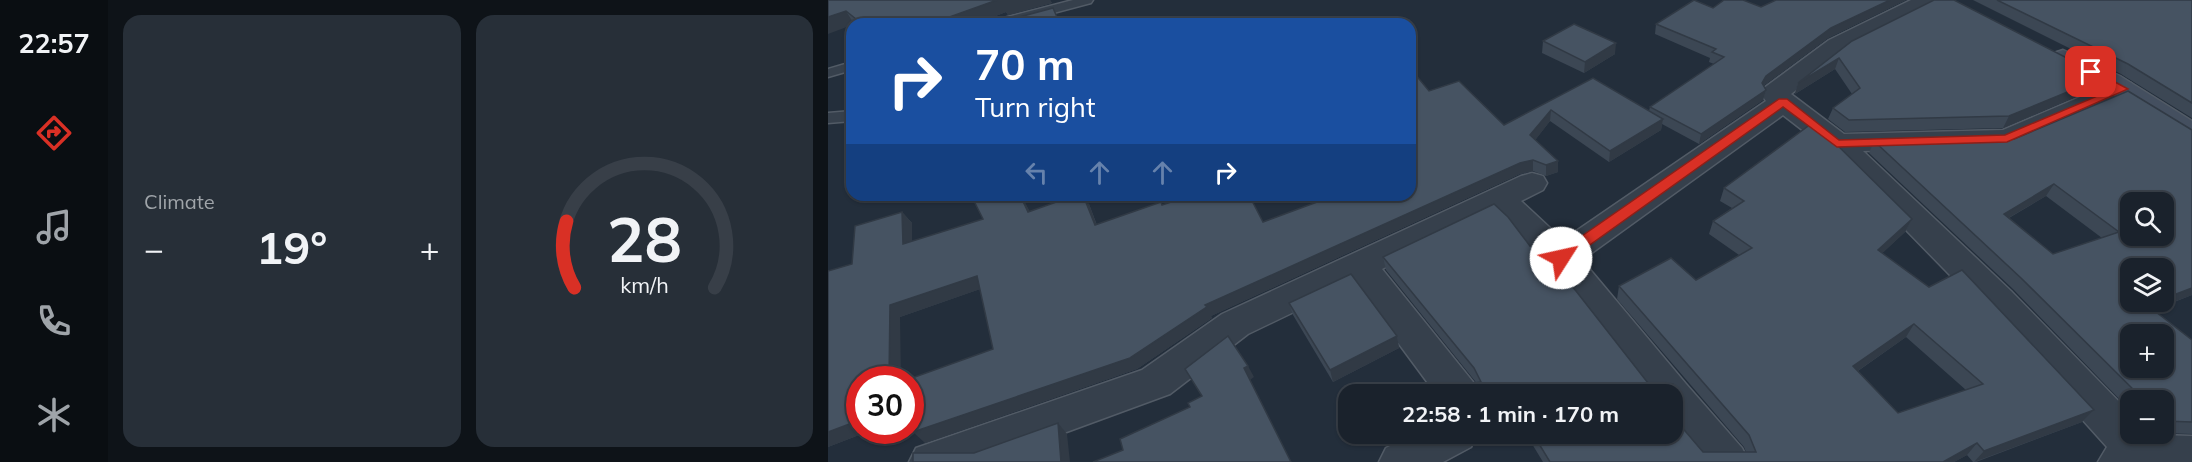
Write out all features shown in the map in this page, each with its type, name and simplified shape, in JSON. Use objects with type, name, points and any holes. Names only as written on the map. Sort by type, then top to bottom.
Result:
[{"type":"street","points":[[1944,0],[1838,45],[1774,94],[1837,143],[1998,301],[2131,459],[2192,456]]},
{"type":"street","points":[[2047,50],[2122,89],[2192,133]]},
{"type":"street","points":[[1837,143],[2007,139],[2122,89]]},
{"type":"street","points":[[1561,258],[1783,102]]},
{"type":"street","points":[[931,462],[1005,449],[1156,382],[1234,324],[1532,183]]},
{"type":"street","points":[[1498,198],[1561,258],[1661,384]]},
{"type":"street","points":[[1359,264],[1452,384]]},
{"type":"street","points":[[1683,410],[1727,462]]},
{"type":"street","points":[[1401,462],[1436,444]]},
{"type":"lane","points":[[1020,18],[1087,0]]},
{"type":"lane","points":[[828,73],[846,68]]},
{"type":"building","points":[[828,0],[997,0],[947,18],[855,18],[846,11],[828,17]]},
{"type":"building","points":[[1694,0],[1713,8],[1724,0],[1743,0],[1761,7],[1776,0],[1890,0],[1831,28],[1766,76],[1762,83],[1766,90],[1701,134],[1650,107],[1724,57],[1712,52],[1716,49],[1656,24]]},
{"type":"building","points":[[1934,0],[1954,0],[2104,77],[2009,116],[1849,120],[1833,108],[1860,88],[1839,58],[1798,83],[1852,41]]},
{"type":"building","points":[[1997,0],[2192,0],[2192,103],[2128,64]]},
{"type":"building","points":[[1053,8],[1057,18],[1016,18]]},
{"type":"building","points":[[1574,24],[1616,43],[1585,62],[1543,41]]},
{"type":"building","points":[[1416,75],[1429,91],[1459,81],[1504,125],[1593,78],[1663,119],[1610,151],[1551,110],[1530,135],[1558,161],[1546,165],[1533,160],[1520,163],[1205,305],[1207,307],[1130,358],[924,428],[924,374],[993,349],[977,276],[890,305],[889,366],[846,366],[846,425],[828,432],[828,271],[852,264],[855,226],[902,212],[903,244],[983,219],[974,201],[1023,201],[1028,212],[1059,201],[1085,201],[1095,225],[1161,202],[1162,205],[1174,201],[1252,201],[1263,222],[1320,201],[1416,201]]},
{"type":"building","points":[[2128,91],[2192,130],[2192,288],[2174,295],[2174,258],[2120,258],[2120,312],[2156,312],[2171,324],[2120,324],[2120,376],[2021,278],[1874,141],[2014,139]],"holes":[[[2054,184],[2119,232],[2053,254],[2004,214]]]},
{"type":"building","points":[[1811,124],[1830,138],[1912,219],[1878,250],[1929,287],[1962,270],[2094,410],[1984,451],[1977,443],[1943,462],[1550,462],[1539,444],[1683,444],[1683,429],[1703,452],[1756,452],[1749,435],[1619,286],[1671,258],[1696,280],[1752,248],[1713,221],[1744,201],[1724,188]],"holes":[[[1914,324],[1983,384],[1898,413],[1853,366]]]},
{"type":"building","points":[[1494,204],[1508,217],[1530,246],[1535,244],[1576,291],[1648,383],[1673,384],[1466,384],[1481,382],[1474,368],[1383,257]]},
{"type":"building","points":[[1351,274],[1397,336],[1330,370],[1289,303]]},
{"type":"building","points":[[2174,326],[2192,340],[2192,422],[2174,421],[2174,390],[2134,390],[2122,378],[2174,378]]},
{"type":"building","points":[[1228,336],[1248,366],[1244,368],[1291,462],[1093,462],[1123,450],[1120,439],[1190,407],[1188,403],[1202,396],[1185,369]]},
{"type":"building","points":[[1058,423],[1061,462],[913,462],[913,453],[974,453]]},
{"type":"route","points":[[1561,258],[1783,102],[1837,143],[2007,139],[2122,89],[2091,72]]}]
